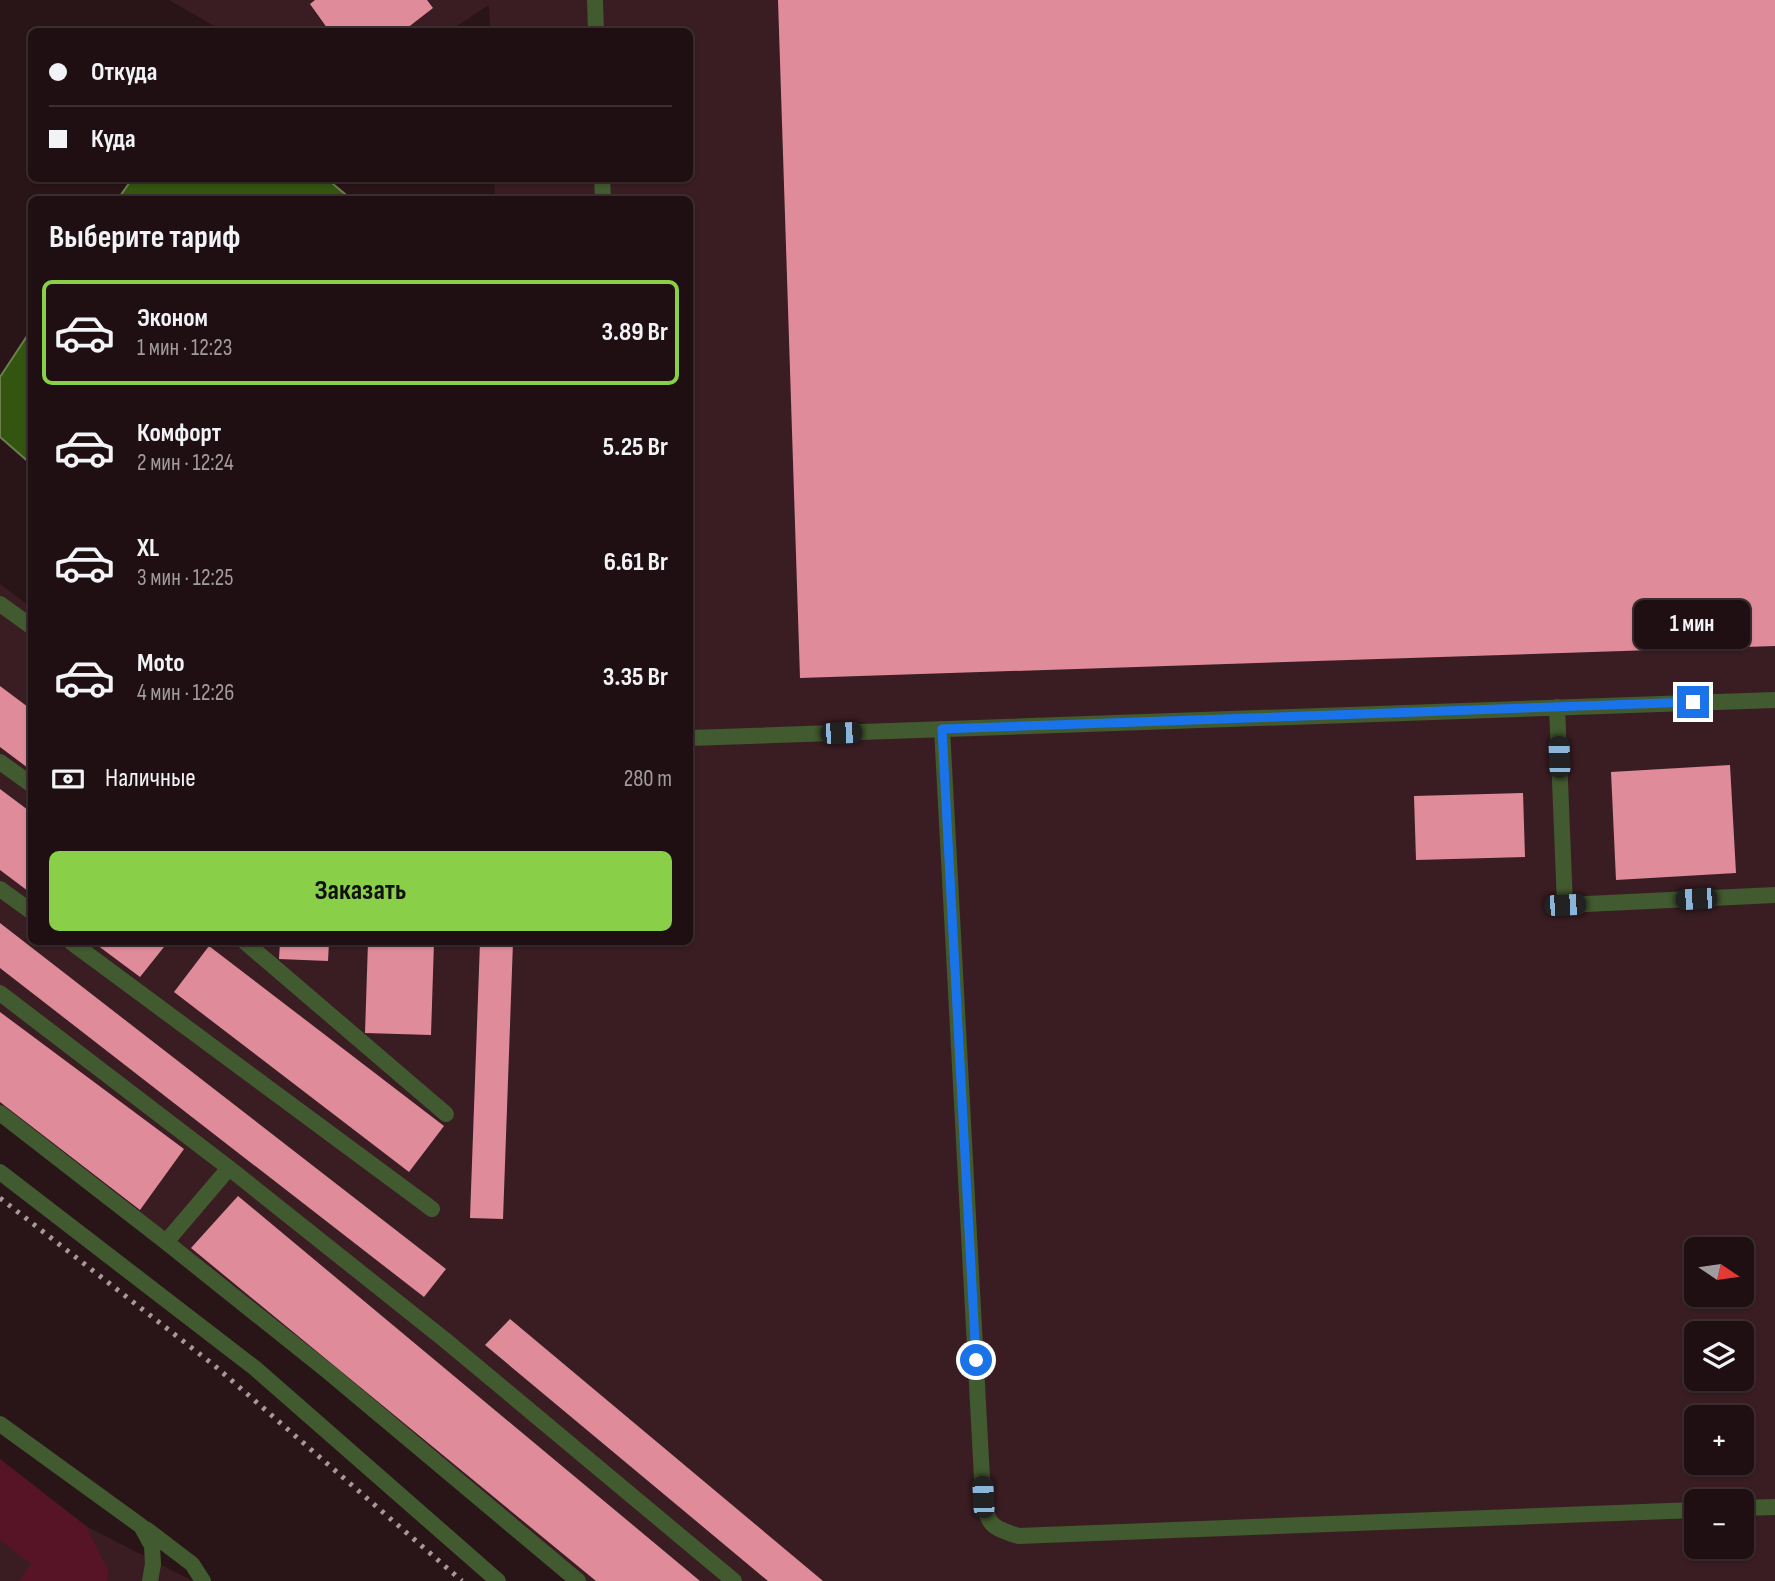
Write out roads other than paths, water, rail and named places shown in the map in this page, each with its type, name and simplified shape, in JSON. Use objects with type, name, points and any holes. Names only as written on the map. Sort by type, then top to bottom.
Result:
[{"type":"lane","points":[[595,0],[596,28]]},
{"type":"lane","points":[[0,604],[28,624]]},
{"type":"lane","points":[[693,738],[1775,699]]},
{"type":"lane","points":[[1558,707],[1565,905],[1775,895]]},
{"type":"lane","points":[[942,729],[983,1497],[987,1519],[1000,1530],[1018,1536],[1684,1510]]},
{"type":"lane","points":[[0,762],[28,782]]},
{"type":"lane","points":[[0,889],[28,909]]},
{"type":"lane","points":[[75,945],[432,1209]]},
{"type":"lane","points":[[253,945],[446,1114]]},
{"type":"lane","points":[[0,993],[229,1168],[445,1340],[734,1581]]},
{"type":"lane","points":[[0,1114],[330,1373],[578,1581]]},
{"type":"lane","points":[[166,1242],[229,1168]]},
{"type":"lane","points":[[0,1172],[256,1369],[498,1581]]},
{"type":"lane","points":[[0,1424],[192,1564],[203,1581]]},
{"type":"lane","points":[[1754,1508],[1775,1507]]},
{"type":"lane","points":[[141,1526],[152,1546],[150,1581]]},
{"type":"railway","points":[[0,1198],[215,1366],[462,1581]]}]
